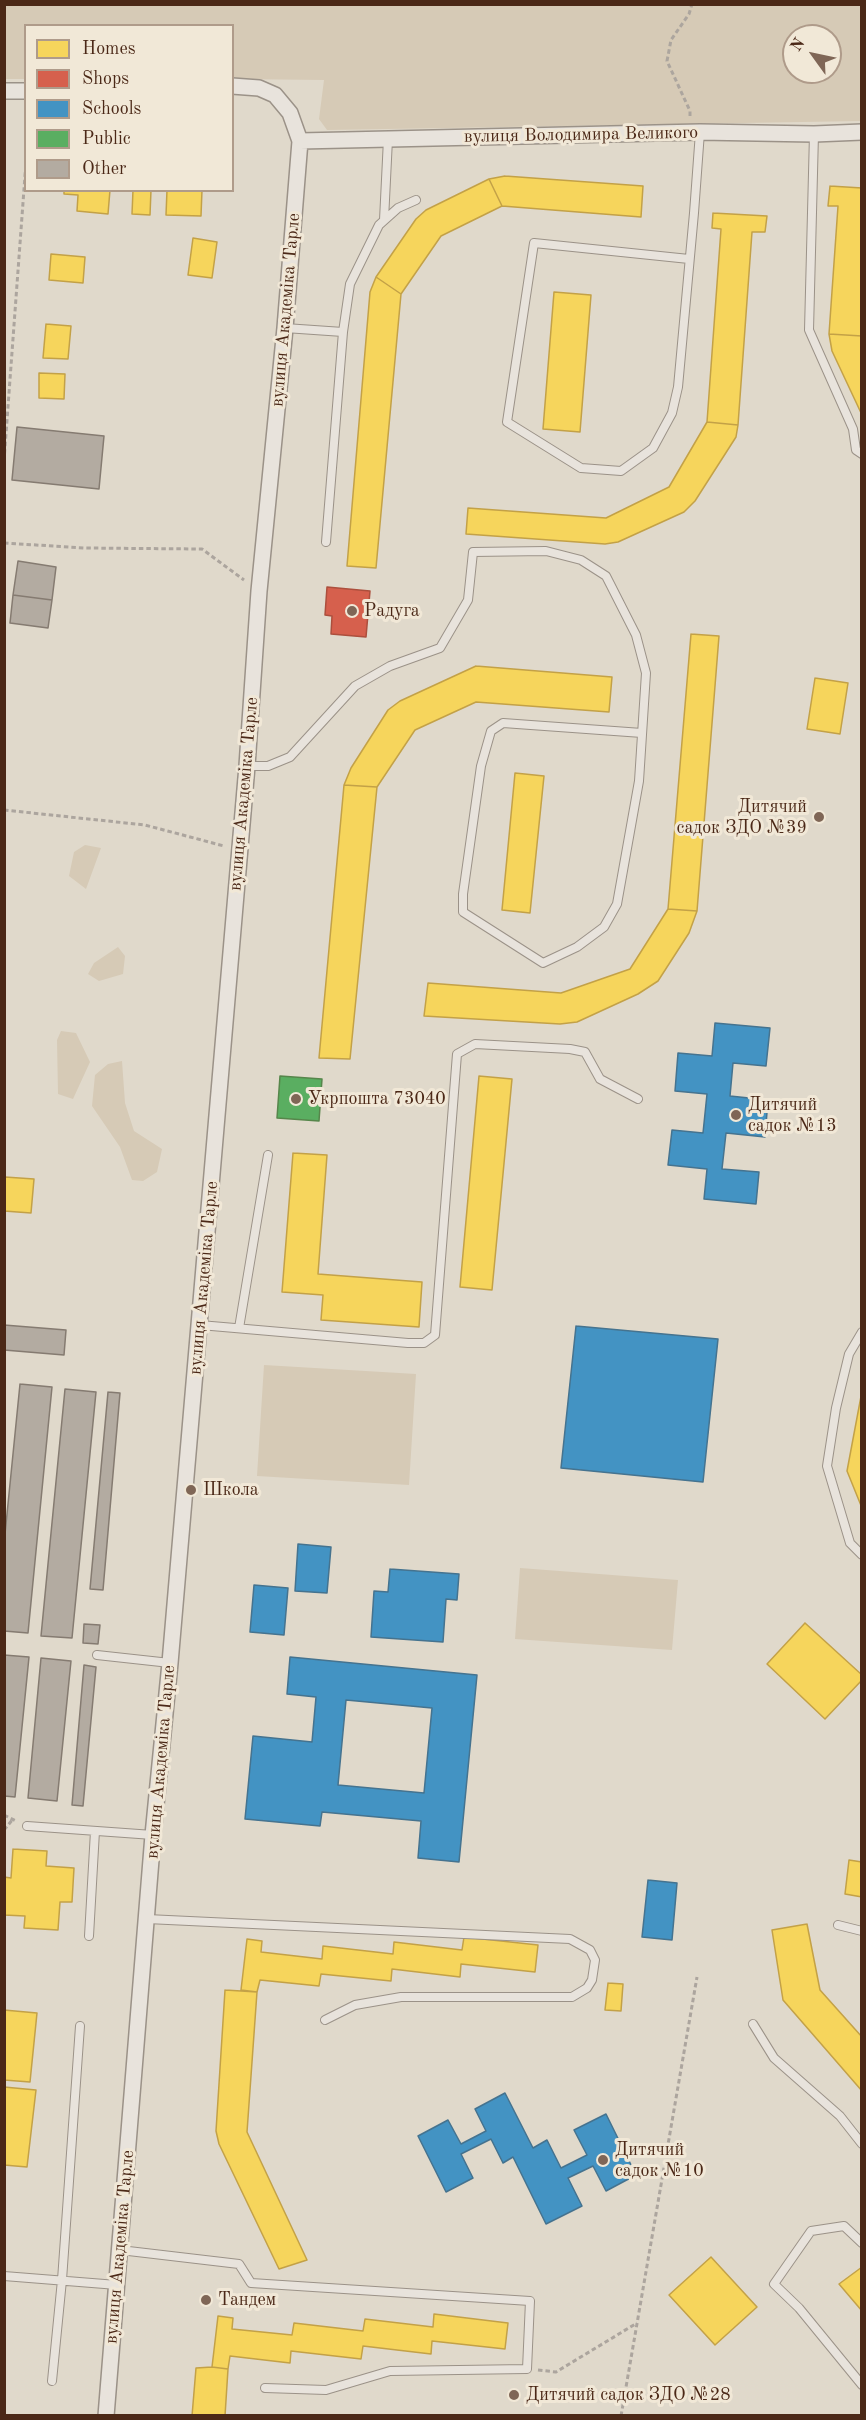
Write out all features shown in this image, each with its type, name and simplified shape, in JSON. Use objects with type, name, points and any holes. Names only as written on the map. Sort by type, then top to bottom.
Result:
[{"type":"street","points":[[234,86],[259,88],[275,95],[290,113],[300,141]]},
{"type":"street","points":[[4,92],[24,91]]},
{"type":"street","name":"вулиця Володимира Великого","points":[[300,141],[694,132],[814,134],[861,132]]},
{"type":"street","name":"вулиця Академіка Тарле","points":[[105,2415],[300,141]]},
{"type":"lane","points":[[689,259],[534,243],[507,422],[581,468],[621,471],[653,448],[672,413],[678,387],[689,259],[694,132]]},
{"type":"lane","points":[[814,134],[808,330],[853,429],[856,450],[861,454]]},
{"type":"lane","points":[[384,220],[388,139]]},
{"type":"lane","points":[[326,542],[343,332],[350,284],[379,225],[398,208],[416,200]]},
{"type":"lane","points":[[285,328],[343,332]]},
{"type":"lane","points":[[247,766],[268,766],[290,757],[355,686],[390,666],[440,648],[468,600],[473,552],[546,551],[581,560],[606,576],[636,634],[646,673],[639,781],[617,904],[604,927],[577,947],[543,963],[463,912],[463,894],[481,766],[491,731],[503,723],[642,733]]},
{"type":"lane","points":[[200,1325],[408,1343],[424,1343],[435,1335],[457,1054],[475,1044],[570,1049],[585,1052],[600,1079],[638,1100]]},
{"type":"lane","points":[[239,1328],[268,1155]]},
{"type":"lane","points":[[861,1332],[849,1354],[836,1408],[827,1466],[850,1543],[861,1555]]},
{"type":"lane","points":[[97,1654],[170,1663]]},
{"type":"lane","points":[[27,1826],[153,1835]]},
{"type":"lane","points":[[89,1936],[95,1831]]},
{"type":"lane","points":[[147,1919],[570,1939],[590,1950],[595,1960],[592,1980],[587,1988],[572,1997],[401,1997],[355,2005],[325,2020]]},
{"type":"lane","points":[[838,1925],[861,1931]]},
{"type":"lane","points":[[753,2024],[774,2058],[840,2116],[861,2144]]},
{"type":"lane","points":[[52,2381],[62,2280],[80,2026]]},
{"type":"lane","points":[[861,2243],[844,2226],[811,2231],[774,2284],[799,2308],[861,2385]]},
{"type":"lane","points":[[120,2250],[239,2264],[251,2283],[530,2301],[527,2368],[390,2371],[326,2391],[265,2388]]},
{"type":"lane","points":[[4,2276],[117,2285]]},
{"type":"path","points":[[692,4],[689,14],[671,40],[667,61],[690,111],[694,132]]},
{"type":"path","points":[[4,461],[24,189]]},
{"type":"path","points":[[4,543],[84,548],[202,549],[260,591]]},
{"type":"path","points":[[4,810],[145,825],[240,849]]},
{"type":"path","points":[[4,1830],[13,1819]]},
{"type":"path","points":[[621,2415],[697,1977]]},
{"type":"path","points":[[527,2368],[556,2372],[637,2322]]},
{"type":"shaded area","points":[[4,5],[861,5],[861,121],[327,130],[319,119],[324,80],[234,79],[234,24],[24,24],[24,79],[5,79]]},
{"type":"shaded area","points":[[85,845],[101,848],[86,889],[69,876],[74,852]]},
{"type":"shaded area","points":[[118,947],[125,956],[123,974],[99,981],[88,974],[94,963]]},
{"type":"shaded area","points":[[61,1031],[76,1033],[90,1062],[73,1099],[58,1094],[57,1040]]},
{"type":"shaded area","points":[[122,1061],[125,1103],[134,1131],[162,1149],[157,1172],[143,1181],[132,1180],[120,1147],[92,1106],[95,1075],[108,1064]]},
{"type":"shaded area","points":[[264,1365],[416,1374],[409,1485],[257,1476]]},
{"type":"shaded area","points":[[520,1568],[678,1580],[672,1650],[515,1639]]},
{"type":"building: Homes","points":[[505,176],[643,186],[641,217],[502,206],[489,179]]},
{"type":"building: Homes","points":[[489,179],[502,206],[441,236],[401,294],[376,277],[416,219],[426,210]]},
{"type":"building: Homes","points":[[830,186],[862,188],[862,336],[829,334],[838,206],[828,206]]},
{"type":"building: Homes","points":[[64,192],[110,192],[108,214],[77,211],[78,195],[64,194]]},
{"type":"building: Homes","points":[[133,192],[151,192],[150,215],[132,214]]},
{"type":"building: Homes","points":[[167,192],[202,192],[201,216],[166,215]]},
{"type":"building: Homes","points":[[713,213],[767,216],[765,232],[752,232],[738,425],[707,422],[721,229],[712,228]]},
{"type":"building: Homes","points":[[193,238],[217,242],[212,278],[188,275]]},
{"type":"building: Homes","points":[[51,254],[85,257],[83,283],[49,280]]},
{"type":"building: Homes","points":[[376,277],[401,294],[376,568],[347,566],[370,292]]},
{"type":"building: Homes","points":[[554,292],[591,295],[580,432],[543,429]]},
{"type":"building: Homes","points":[[46,324],[71,326],[68,359],[43,358]]},
{"type":"building: Homes","points":[[829,334],[862,336],[862,415],[832,351]]},
{"type":"building: Homes","points":[[39,373],[65,374],[64,399],[39,398]]},
{"type":"building: Homes","points":[[707,422],[738,425],[736,437],[695,501],[684,512],[618,542],[605,544],[466,534],[468,508],[606,518],[669,487]]},
{"type":"building: Homes","points":[[691,634],[719,636],[697,911],[668,909]]},
{"type":"building: Homes","points":[[476,666],[612,677],[609,712],[476,702],[415,730],[377,787],[344,785],[351,768],[388,710],[400,701]]},
{"type":"building: Homes","points":[[815,678],[848,683],[840,734],[807,729]]},
{"type":"building: Homes","points":[[515,773],[544,776],[530,913],[502,910]]},
{"type":"building: Homes","points":[[344,785],[377,787],[350,1059],[319,1058]]},
{"type":"building: Homes","points":[[668,909],[697,911],[689,933],[658,981],[638,994],[577,1022],[560,1024],[424,1016],[428,983],[561,993],[630,969]]},
{"type":"building: Homes","points":[[479,1076],[512,1079],[492,1290],[460,1287]]},
{"type":"building: Homes","points":[[293,1153],[327,1155],[318,1274],[422,1282],[419,1327],[321,1320],[323,1295],[282,1292]]},
{"type":"building: Homes","points":[[5,1177],[34,1179],[31,1213],[4,1211]]},
{"type":"building: Homes","points":[[862,1391],[862,1508],[847,1471]]},
{"type":"building: Homes","points":[[805,1623],[862,1675],[862,1680],[825,1719],[767,1664]]},
{"type":"building: Homes","points":[[13,1849],[47,1851],[46,1866],[74,1868],[72,1902],[60,1902],[58,1930],[24,1928],[25,1916],[4,1915],[4,1877],[11,1878]]},
{"type":"building: Homes","points":[[849,1860],[862,1862],[862,1897],[845,1894]]},
{"type":"building: Homes","points":[[807,1924],[820,1990],[862,2037],[862,2091],[783,2000],[772,1930]]},
{"type":"building: Homes","points":[[464,1937],[538,1945],[535,1972],[461,1964],[460,1977],[392,1969],[391,1981],[321,1974],[319,1986],[260,1980],[257,1992],[241,1990],[247,1939],[262,1941],[261,1952],[322,1959],[323,1946],[393,1954],[394,1942],[462,1950]]},
{"type":"building: Homes","points":[[608,1983],[623,1984],[621,2011],[605,2010]]},
{"type":"building: Homes","points":[[225,1990],[257,1992],[247,2132],[307,2260],[279,2269],[219,2144],[216,2131]]},
{"type":"building: Homes","points":[[4,2010],[37,2013],[30,2082],[4,2080]]},
{"type":"building: Homes","points":[[4,2087],[36,2090],[27,2167],[4,2165]]},
{"type":"building: Homes","points":[[711,2257],[757,2307],[715,2345],[669,2295]]},
{"type":"building: Homes","points":[[862,2267],[862,2311],[839,2284]]},
{"type":"building: Homes","points":[[434,2314],[508,2323],[505,2349],[432,2341],[431,2354],[363,2346],[361,2359],[291,2351],[290,2363],[230,2356],[228,2369],[212,2367],[218,2316],[233,2318],[232,2329],[292,2335],[294,2323],[363,2331],[365,2319],[433,2327]]},
{"type":"building: Homes","points":[[196,2368],[228,2369],[225,2416],[192,2416]]},
{"type":"building: Shops","points":[[327,587],[370,591],[366,637],[331,634],[332,616],[325,615]]},
{"type":"building: Schools","name":"Дитячий садок №13","points":[[715,1023],[770,1028],[766,1066],[733,1063],[730,1096],[768,1100],[765,1137],[726,1133],[722,1169],[759,1172],[756,1204],[704,1199],[707,1169],[668,1165],[672,1130],[703,1133],[707,1094],[675,1091],[678,1053],[712,1056]]},
{"type":"building: Schools","points":[[576,1326],[718,1339],[703,1482],[561,1468]]},
{"type":"building: Schools","points":[[298,1544],[331,1547],[327,1593],[295,1591]]},
{"type":"building: Schools","points":[[390,1569],[459,1574],[457,1600],[446,1599],[443,1642],[371,1637],[374,1591],[388,1592]]},
{"type":"building: Schools","points":[[254,1585],[288,1588],[284,1635],[250,1632]]},
{"type":"building: Schools","points":[[290,1657],[477,1675],[459,1862],[418,1858],[421,1821],[322,1812],[320,1826],[245,1819],[253,1736],[312,1742],[316,1697],[287,1694]],"holes":[[[346,1700],[432,1708],[424,1793],[338,1785]]]},
{"type":"building: Schools","points":[[648,1880],[677,1883],[672,1940],[642,1937]]},
{"type":"building: Schools","name":"Дитячий садок №10","points":[[505,2093],[533,2148],[547,2140],[561,2168],[587,2155],[574,2130],[606,2114],[636,2175],[606,2191],[593,2166],[568,2178],[582,2206],[546,2224],[513,2157],[503,2163],[491,2139],[461,2154],[473,2178],[446,2192],[418,2136],[448,2120],[461,2144],[486,2131],[475,2109]]},
{"type":"building: Public","points":[[280,1076],[322,1079],[319,1121],[277,1118]]},
{"type":"building: Other","points":[[17,427],[104,436],[99,489],[12,480]]},
{"type":"building: Other","points":[[18,561],[56,567],[52,600],[13,595]]},
{"type":"building: Other","points":[[13,595],[52,600],[48,628],[10,623]]},
{"type":"building: Other","points":[[4,1325],[66,1330],[64,1355],[4,1350]]},
{"type":"building: Other","points":[[20,1384],[52,1387],[28,1633],[4,1631],[4,1544]]},
{"type":"building: Other","points":[[65,1389],[96,1392],[72,1638],[41,1636]]},
{"type":"building: Other","points":[[108,1392],[120,1393],[103,1590],[90,1589]]},
{"type":"building: Other","points":[[84,1624],[100,1625],[98,1644],[83,1643]]},
{"type":"building: Other","points":[[4,1655],[29,1657],[15,1797],[4,1796]]},
{"type":"building: Other","points":[[41,1658],[71,1661],[57,1801],[28,1798]]},
{"type":"building: Other","points":[[84,1665],[96,1667],[83,1806],[72,1805]]},
{"type":"place","name":"Радуга","points":[[352,611]]},
{"type":"place","name":"Дитячий садок ЗДО №39","points":[[819,817]]},
{"type":"place","name":"Укрпошта 73040","points":[[296,1099]]},
{"type":"place","name":"Дитячий садок №13","points":[[736,1115]]},
{"type":"place","name":"Школа","points":[[191,1490]]},
{"type":"place","name":"Дитячий садок №10","points":[[603,2160]]},
{"type":"place","name":"Тандем","points":[[206,2300]]},
{"type":"place","name":"Дитячий садок ЗДО №28","points":[[514,2395]]}]
